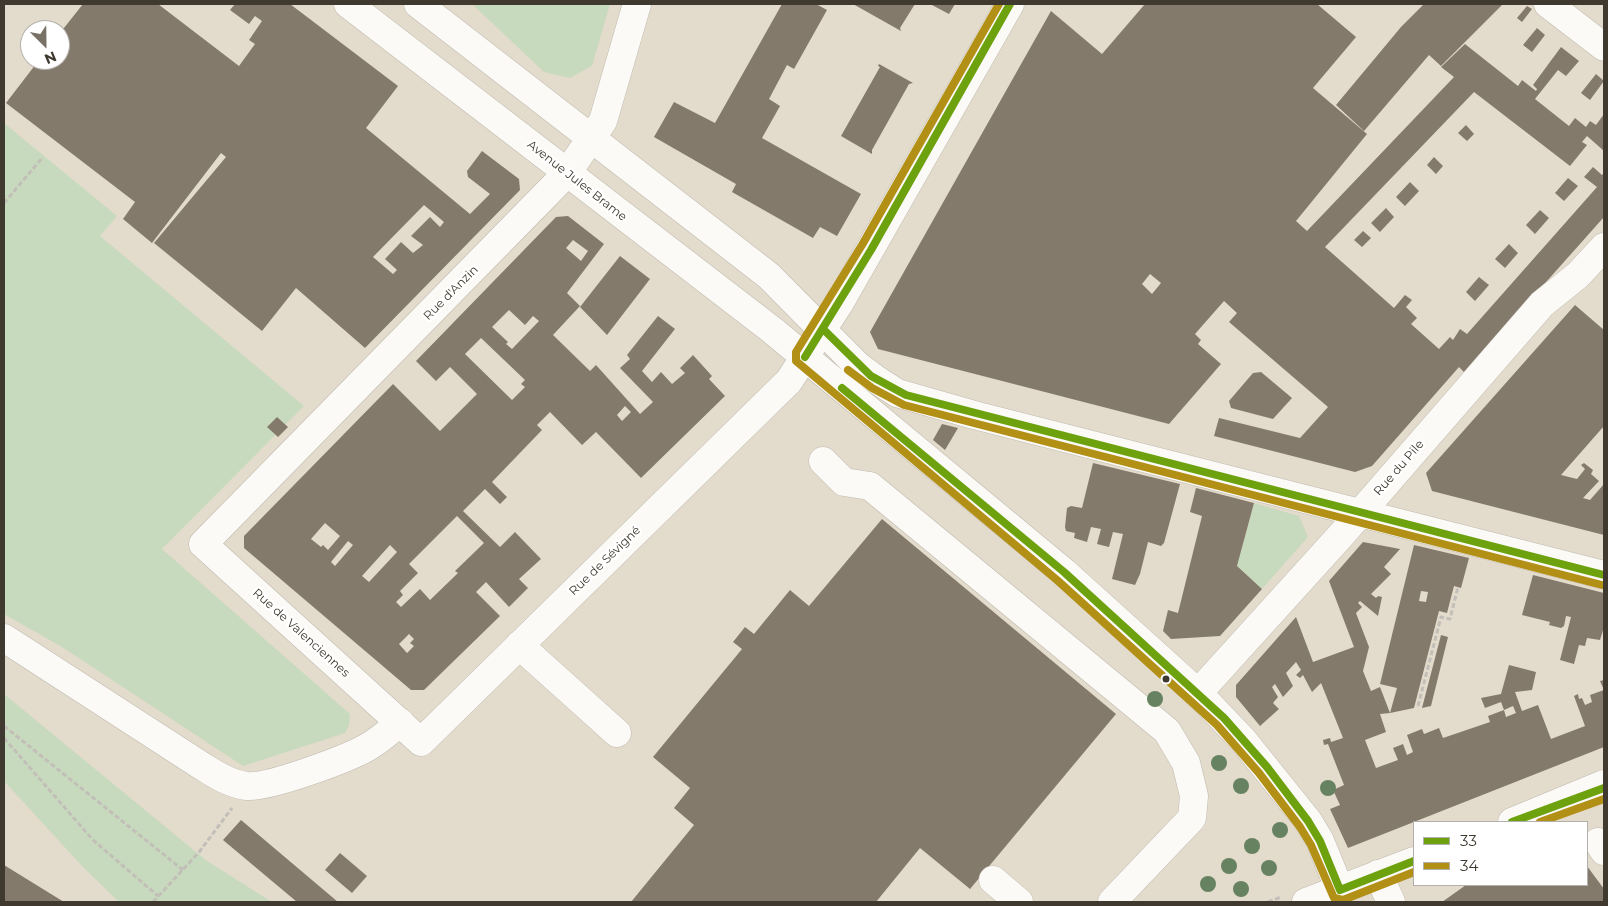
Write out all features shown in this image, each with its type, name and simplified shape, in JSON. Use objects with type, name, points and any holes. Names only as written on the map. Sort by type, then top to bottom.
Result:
[{"type":"street","name":"Avenue Jules Brame","points":[[348,4],[805,358],[1064,572],[1198,693],[1243,740],[1308,821],[1320,841],[1340,890]]},
{"type":"street","points":[[418,4],[763,271],[858,366],[897,393],[1604,574]]},
{"type":"street","name":"Rue d'Anzin","points":[[203,544],[567,173],[593,138],[609,106],[637,4]]},
{"type":"street","name":"Rue de Sévigné","points":[[400,722],[421,742],[780,390],[805,358],[871,250],[1010,4]]},
{"type":"street","points":[[1548,4],[1604,47]]},
{"type":"street","name":"Rue du Pile","points":[[1198,693],[1361,512],[1542,304],[1578,275],[1604,247]]},
{"type":"street","points":[[913,446],[908,436],[911,423],[923,412],[942,406]]},
{"type":"street","points":[[823,461],[844,482],[870,486],[1167,731],[1186,763],[1194,796],[1192,818],[1112,902]]},
{"type":"street","name":"Rue de Valenciennes","points":[[203,544],[400,722]]},
{"type":"street","points":[[4,638],[205,768],[226,780],[249,786],[270,783],[352,755],[375,742],[400,722]]},
{"type":"street","points":[[519,645],[617,733]]},
{"type":"street","points":[[1515,821],[1597,789]]},
{"type":"street","points":[[1306,902],[1413,861]]},
{"type":"street","points":[[1378,874],[1391,902]]},
{"type":"street","points":[[993,880],[1019,902]]},
{"type":"path","points":[[4,203],[43,157]]},
{"type":"path","points":[[1418,706],[1441,616],[1450,618],[1458,587]]},
{"type":"path","points":[[4,726],[183,870]]},
{"type":"path","points":[[4,738],[93,840],[158,896]]},
{"type":"path","points":[[153,902],[200,851],[249,786]]},
{"type":"green space","points":[[472,4],[610,4],[592,66],[570,78],[544,72]]},
{"type":"green space","points":[[4,123],[117,216],[100,236],[304,406],[162,549],[350,714],[349,725],[345,733],[243,766],[62,647],[4,614]]},
{"type":"green space","points":[[1254,503],[1299,516],[1308,537],[1262,589],[1237,566]]},
{"type":"green space","points":[[4,694],[207,861],[272,902],[119,902],[82,866],[4,781]]},
{"type":"building","points":[[83,4],[158,4],[239,66],[255,44],[249,40],[262,21],[255,16],[249,24],[230,10],[235,4],[290,4],[398,86],[366,128],[470,214],[490,194],[468,177],[467,171],[482,151],[519,179],[520,190],[365,348],[296,288],[262,331],[154,243],[226,157],[221,153],[152,243],[123,219],[135,202],[6,103],[31,70],[70,70],[70,20]],"holes":[[[424,205],[444,222],[440,227],[430,217],[411,236],[423,245],[413,253],[401,242],[385,259],[397,270],[393,274],[373,257]]]},
{"type":"building","points":[[782,4],[816,4],[827,10],[794,69],[787,65],[769,99],[780,106],[762,138],[861,194],[837,236],[820,227],[813,238],[732,192],[736,184],[654,137],[674,102],[715,123]]},
{"type":"building","points":[[853,4],[915,4],[900,28],[901,31]]},
{"type":"building","points":[[930,4],[955,4],[949,14]]},
{"type":"building","points":[[1145,4],[1317,4],[1356,37],[1313,88],[1367,134],[1296,221],[1307,231],[1454,77],[1441,67],[1465,44],[1518,86],[1522,80],[1536,91],[1537,89],[1533,85],[1561,47],[1579,61],[1566,76],[1558,70],[1535,99],[1569,126],[1575,118],[1586,127],[1590,121],[1596,125],[1604,114],[1604,151],[1587,136],[1582,142],[1587,145],[1570,166],[1474,92],[1325,247],[1394,308],[1405,295],[1412,300],[1406,307],[1417,318],[1411,324],[1439,349],[1450,337],[1453,340],[1460,329],[1467,334],[1597,187],[1584,177],[1593,167],[1602,175],[1604,173],[1604,217],[1465,373],[1459,367],[1372,466],[1355,472],[1214,436],[1219,418],[1300,438],[1328,407],[1229,322],[1237,313],[1224,301],[1195,334],[1201,340],[1198,344],[1221,364],[1169,424],[878,349],[870,332],[1051,11],[1102,54]],"holes":[[[1150,274],[1161,283],[1152,294],[1142,284]]]},
{"type":"building","points":[[1424,4],[1503,4],[1441,66],[1429,55],[1364,131],[1336,105],[1401,27]]},
{"type":"building","points":[[1527,6],[1532,9],[1522,22],[1517,18]]},
{"type":"building","points":[[1537,28],[1545,35],[1532,52],[1523,45]]},
{"type":"building","points":[[879,64],[913,83],[909,84],[872,150],[872,154],[841,136],[880,67],[878,66]]},
{"type":"building","points":[[1596,74],[1604,81],[1590,100],[1581,93]]},
{"type":"building","points":[[1466,125],[1474,134],[1467,141],[1458,133]]},
{"type":"building","points":[[1434,157],[1443,166],[1436,174],[1427,165]]},
{"type":"building","points":[[1568,178],[1578,186],[1564,201],[1555,193]]},
{"type":"building","points":[[1410,182],[1419,191],[1405,206],[1396,197]]},
{"type":"building","points":[[1386,208],[1394,217],[1380,232],[1371,223]]},
{"type":"building","points":[[1540,210],[1549,218],[1535,234],[1526,225]]},
{"type":"building","points":[[568,216],[604,244],[567,293],[580,306],[553,335],[590,371],[596,365],[640,414],[653,402],[620,368],[630,359],[627,355],[658,316],[675,329],[642,371],[652,382],[661,372],[672,384],[685,373],[680,368],[693,355],[712,376],[709,379],[725,396],[641,478],[596,432],[582,445],[550,412],[537,425],[542,430],[492,482],[507,497],[500,504],[485,489],[463,511],[500,547],[515,532],[541,559],[519,579],[528,588],[509,607],[486,582],[476,592],[500,616],[424,690],[411,690],[244,548],[244,536],[393,384],[440,431],[477,394],[450,367],[436,381],[416,361],[556,217]],"holes":[[[573,240],[588,251],[581,261],[566,248]],[[509,310],[525,325],[533,316],[539,321],[512,349],[506,344],[508,342],[492,327]],[[481,338],[525,380],[521,384],[525,387],[512,400],[465,354]],[[625,406],[631,412],[622,421],[617,415]],[[457,516],[484,543],[455,571],[458,573],[430,600],[420,589],[401,607],[396,602],[403,595],[400,591],[418,573],[409,564]],[[325,523],[340,536],[328,550],[323,545],[321,547],[311,539]],[[348,541],[353,545],[335,566],[331,562]],[[390,545],[397,552],[369,582],[362,576]],[[409,634],[414,639],[410,643],[414,646],[407,653],[399,644]]]},
{"type":"building","points":[[1363,231],[1371,238],[1362,247],[1354,240]]},
{"type":"building","points":[[1509,244],[1518,253],[1505,268],[1495,259]]},
{"type":"building","points":[[620,256],[650,279],[607,335],[580,307]]},
{"type":"building","points":[[1479,277],[1489,285],[1475,301],[1466,292]]},
{"type":"building","points":[[1575,305],[1604,330],[1604,426],[1561,475],[1577,479],[1585,469],[1581,465],[1584,463],[1593,470],[1591,474],[1599,481],[1583,498],[1590,500],[1604,484],[1604,535],[1432,491],[1426,473]]},
{"type":"building","points":[[1261,372],[1292,398],[1273,419],[1231,408],[1229,401],[1253,373]]},
{"type":"building","points":[[277,417],[288,427],[278,437],[267,427]]},
{"type":"building","points":[[942,424],[958,428],[945,450],[933,440]]},
{"type":"building","points":[[1093,463],[1180,484],[1164,543],[1161,546],[1148,542],[1140,574],[1135,585],[1112,579],[1123,534],[1113,532],[1109,547],[1097,544],[1101,529],[1091,527],[1087,542],[1074,538],[1075,533],[1066,531],[1067,508],[1071,506],[1082,508]]},
{"type":"building","points":[[1196,488],[1254,503],[1237,566],[1262,589],[1220,636],[1171,639],[1163,631],[1168,610],[1178,613],[1202,516],[1190,512]]},
{"type":"building","points":[[882,519],[1116,714],[970,889],[920,848],[876,902],[631,902],[694,825],[674,808],[690,788],[653,757],[742,649],[733,642],[745,627],[754,634],[790,590],[809,606]]},
{"type":"building","points":[[1363,542],[1400,549],[1384,567],[1391,574],[1371,594],[1376,598],[1378,596],[1382,597],[1378,616],[1360,601],[1358,603],[1362,607],[1356,613],[1369,647],[1363,671],[1371,691],[1380,687],[1390,713],[1380,714],[1386,732],[1365,740],[1376,768],[1398,760],[1393,748],[1403,744],[1407,755],[1413,752],[1407,735],[1422,729],[1424,734],[1439,728],[1443,738],[1490,722],[1488,716],[1504,710],[1501,702],[1485,708],[1481,698],[1501,694],[1509,665],[1536,672],[1532,690],[1515,692],[1522,711],[1538,705],[1551,739],[1585,726],[1574,696],[1578,694],[1579,699],[1582,698],[1585,705],[1592,702],[1590,695],[1604,690],[1604,747],[1348,848],[1330,809],[1340,805],[1333,790],[1344,785],[1328,744],[1324,745],[1323,740],[1330,738],[1331,742],[1343,738],[1321,683],[1312,692],[1303,675],[1300,678],[1296,675],[1301,670],[1296,662],[1286,673],[1293,686],[1283,697],[1275,684],[1272,687],[1278,697],[1273,703],[1279,709],[1260,726],[1236,697],[1236,685],[1296,617],[1313,662],[1354,647],[1329,581]],"holes":[[[1513,706],[1516,713],[1506,717],[1504,710]]]},
{"type":"building","points":[[1414,545],[1469,558],[1461,588],[1454,586],[1447,613],[1439,611],[1414,708],[1390,713],[1397,688],[1380,684]],"holes":[[[1421,591],[1428,592],[1426,602],[1419,601]]]},
{"type":"building","points":[[1533,575],[1604,593],[1604,627],[1600,640],[1587,638],[1585,646],[1579,645],[1574,664],[1560,660],[1571,617],[1566,616],[1564,626],[1561,628],[1549,625],[1550,622],[1522,615]]},
{"type":"building","points":[[1441,635],[1448,637],[1431,706],[1422,708]]},
{"type":"building","points":[[1604,680],[1604,690],[1600,681]]},
{"type":"building","points":[[241,820],[338,902],[297,902],[223,840]]},
{"type":"building","points":[[340,853],[367,876],[352,893],[325,870]]},
{"type":"building","points":[[4,865],[64,902],[4,902]]},
{"type":"building","points":[[1588,867],[1604,889],[1604,902],[1442,902],[1465,886],[1588,886]]},
{"type":"transit line","name":"34","points":[[999,4],[862,245],[796,352],[796,361],[1057,580],[1217,725],[1259,773],[1300,827],[1311,845],[1334,898],[1343,900],[1413,872]]},
{"type":"transit line","name":"33","points":[[805,357],[871,250],[1010,4]]},
{"type":"transit line","name":"33","points":[[823,329],[871,376],[906,395],[1604,575]]},
{"type":"transit line","name":"34","points":[[848,370],[872,388],[904,405],[1602,585]]},
{"type":"transit line","name":"33","points":[[842,388],[1064,572],[1224,718],[1267,767],[1308,821],[1320,841],[1340,890]]},
{"type":"transit line","name":"33","points":[[1515,821],[1604,788]]},
{"type":"transit line","name":"34","points":[[1543,821],[1604,799]]},
{"type":"transit line","name":"33","points":[[1340,890],[1413,861]]}]
